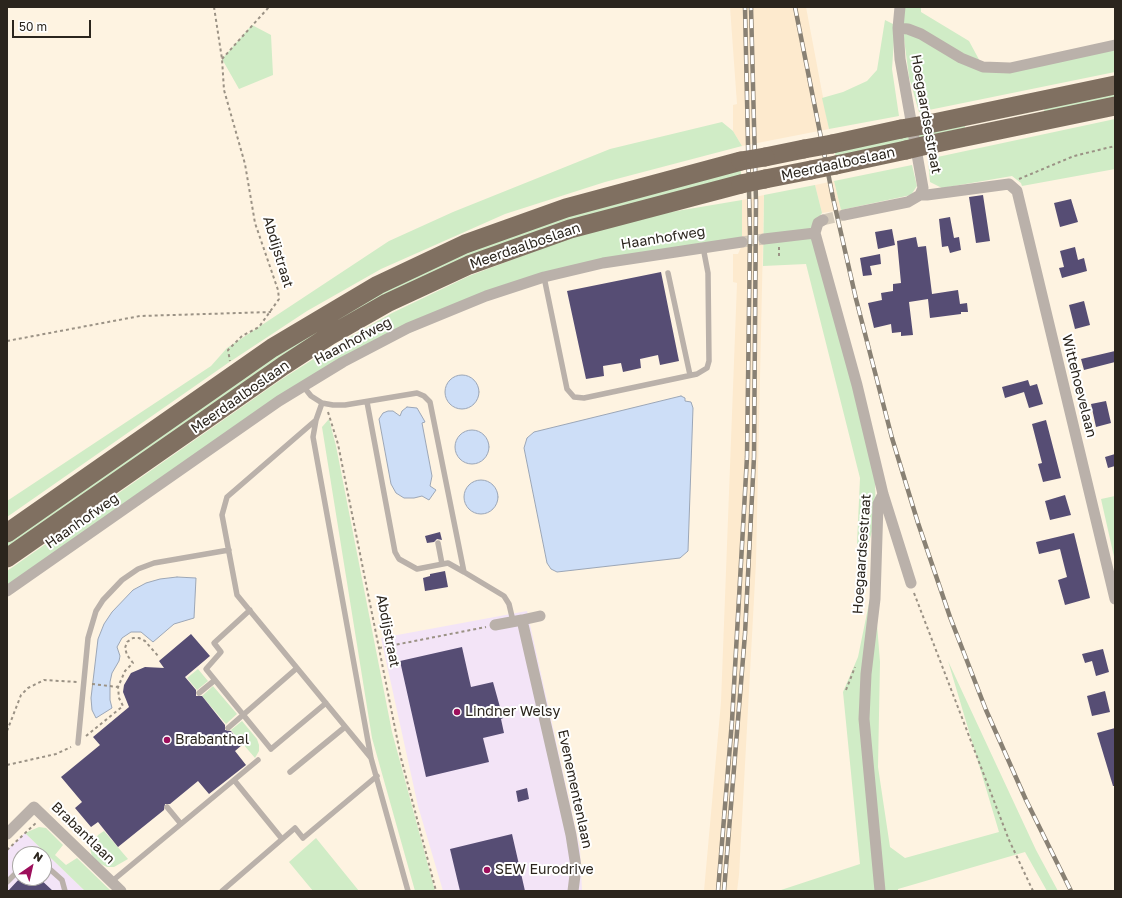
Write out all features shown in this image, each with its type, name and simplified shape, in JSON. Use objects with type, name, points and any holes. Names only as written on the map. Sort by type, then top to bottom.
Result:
[{"type":"highway","name":"Meerdaalboslaan","points":[[7,533],[272,348],[378,285],[465,244],[566,208],[741,162],[1115,85]]},
{"type":"highway","name":"Meerdaalboslaan","points":[[7,558],[283,366],[329,336],[387,303],[469,265],[570,229],[741,184],[1115,106]]},
{"type":"street","name":"Hoegaardsestraat","points":[[900,7],[898,28],[900,60],[922,182],[920,194]]},
{"type":"street","points":[[898,28],[908,29],[920,34],[961,58],[983,67],[1010,68],[1115,45]]},
{"type":"street","points":[[844,215],[908,202],[920,194],[927,195],[1009,184]]},
{"type":"street","name":"Wittehoevelaan","points":[[1009,184],[1017,191],[1115,599]]},
{"type":"street","points":[[764,239],[815,233],[818,223],[823,220]]},
{"type":"street","name":"Hoegaardsestraat","points":[[815,233],[857,385],[883,494],[878,504],[875,599],[866,674],[864,719],[866,756],[880,891]]},
{"type":"street","name":"Haanhofweg","points":[[7,591],[303,386],[343,362],[408,328],[486,296],[544,277],[603,263],[742,242]]},
{"type":"street","points":[[883,494],[911,583]]},
{"type":"street","points":[[495,625],[540,616]]},
{"type":"street","name":"Evenementenlaan","points":[[517,620],[571,835],[576,867],[573,891]]},
{"type":"street","name":"Brabantlaan","points":[[7,834],[34,807],[121,891]]},
{"type":"lane","points":[[544,277],[566,386],[571,395],[578,398],[584,398],[703,372],[709,364],[708,273],[703,247]]},
{"type":"lane","points":[[668,273],[690,375]]},
{"type":"lane","points":[[303,386],[311,396],[322,403],[346,405],[417,393],[424,396],[430,402],[464,572]]},
{"type":"lane","points":[[367,402],[395,552],[399,559],[417,569],[448,563],[504,596],[517,620]]},
{"type":"lane","points":[[322,403],[316,420],[313,437],[371,758],[408,891]]},
{"type":"lane","points":[[316,420],[227,497],[222,515],[237,595],[371,758]]},
{"type":"lane","points":[[438,543],[442,564]]},
{"type":"lane","points":[[78,743],[91,624],[96,611],[103,600],[122,580],[138,569],[154,563],[229,550]]},
{"type":"lane","points":[[250,610],[214,643],[221,652],[206,669],[271,749],[326,703]]},
{"type":"lane","points":[[228,728],[297,668]]},
{"type":"lane","points":[[199,693],[215,680]]},
{"type":"lane","points":[[290,772],[345,727]]},
{"type":"lane","points":[[111,882],[258,760]]},
{"type":"lane","points":[[222,891],[295,828],[303,838],[377,776]]},
{"type":"lane","points":[[234,780],[282,839]]},
{"type":"lane","points":[[167,807],[181,824]]},
{"type":"lane","points":[[52,871],[62,880],[65,891]]},
{"type":"path","name":"Abdijstraat","points":[[214,7],[222,59],[224,90],[245,164],[255,223],[278,290],[279,299],[259,327],[242,336],[228,350],[232,364]]},
{"type":"path","points":[[222,59],[269,7]]},
{"type":"path","points":[[1009,184],[1074,156],[1115,146]]},
{"type":"path","points":[[7,341],[140,316],[271,312]]},
{"type":"path","name":"Abdijstraat","points":[[322,403],[328,410],[338,444],[401,758],[436,891]]},
{"type":"path","points":[[911,583],[1006,833],[1032,891]]},
{"type":"path","points":[[379,648],[495,625]]},
{"type":"path","points":[[7,765],[56,754],[78,743],[123,706],[119,698],[118,687],[125,671],[133,663],[127,655],[125,648],[127,642],[133,638],[139,638],[145,641],[159,657]]},
{"type":"path","points":[[7,731],[18,700],[28,688],[44,680],[53,679],[118,687]]},
{"type":"path","points":[[7,850],[43,816]]},
{"type":"shaded area","points":[[730,7],[806,7],[829,129],[742,146],[733,131],[733,105],[737,104]]},
{"type":"shaded area","points":[[834,181],[841,210],[822,213],[815,185]]},
{"type":"shaded area","points":[[764,195],[756,562],[739,875],[737,891],[704,891],[721,702],[737,283],[733,282],[733,254],[738,254],[742,245],[742,200]]},
{"type":"shaded area","points":[[527,611],[580,849],[582,891],[443,891],[418,806],[381,638]]},
{"type":"shaded area","points":[[25,833],[38,846],[12,846],[12,886],[52,886],[52,859],[85,891],[7,891],[7,850]]},
{"type":"green space","points":[[904,7],[921,7],[921,12],[969,41],[983,67],[1115,49],[1115,72],[919,112],[909,77],[904,39]]},
{"type":"green space","points":[[885,20],[895,25],[892,69],[899,116],[829,129],[822,98],[843,92],[867,81],[877,70]]},
{"type":"green space","points":[[252,25],[271,35],[273,75],[239,89],[222,59]]},
{"type":"green space","points":[[1115,89],[1115,99],[1046,114],[1044,108]]},
{"type":"green space","points":[[1044,110],[965,125],[965,131],[836,158],[834,148]]},
{"type":"green space","points":[[1115,119],[1115,169],[1022,186],[1021,183],[1012,176],[942,188],[930,182],[928,159]]},
{"type":"green space","points":[[722,122],[733,131],[742,146],[605,182],[505,214],[381,269],[307,311],[228,363],[7,517],[7,501],[211,366],[227,348],[389,241],[453,212],[610,149]]},
{"type":"green space","points":[[912,165],[917,186],[911,195],[841,210],[834,181]]},
{"type":"green space","points":[[741,168],[741,179],[442,270],[7,550],[7,539],[280,349],[397,281],[556,215]]},
{"type":"green space","points":[[815,185],[822,213],[810,229],[853,382],[875,482],[876,517],[869,542],[857,544],[860,478],[806,264],[763,266],[764,195]]},
{"type":"green space","points":[[742,200],[742,236],[740,239],[544,274],[313,375],[7,589],[7,571],[282,379],[334,346],[392,313],[469,276],[575,236],[653,215]]},
{"type":"green space","points":[[329,419],[336,446],[392,732],[435,891],[415,891],[372,738],[322,427]]},
{"type":"green space","points":[[1115,496],[1115,561],[1101,499]]},
{"type":"green space","points":[[876,569],[875,599],[880,662],[878,767],[890,847],[905,858],[999,832],[948,661],[1036,850],[1058,891],[1047,891],[1025,852],[898,889],[898,891],[778,891],[860,864],[843,692],[858,657]]},
{"type":"green space","points":[[198,669],[208,681],[197,690],[187,678]]},
{"type":"green space","points":[[213,686],[237,714],[226,724],[202,696]]},
{"type":"green space","points":[[242,721],[257,739],[259,751],[255,758],[231,730]]},
{"type":"green space","points":[[39,827],[46,828],[63,845],[55,855],[66,865],[77,858],[111,891],[85,891],[52,859],[52,846],[38,846],[25,833]]},
{"type":"green space","points":[[104,831],[128,859],[114,867],[107,867],[99,863],[92,856],[90,849],[98,835]]},
{"type":"green space","points":[[316,838],[359,891],[313,891],[289,862]]},
{"type":"water","points":[[462,375],[474,380],[479,392],[474,404],[462,409],[450,404],[445,392],[450,380]]},
{"type":"water","points":[[681,396],[685,398],[685,401],[691,402],[693,408],[688,551],[680,558],[557,572],[551,569],[547,563],[524,448],[527,438],[534,432]]},
{"type":"water","points":[[407,407],[417,408],[425,422],[422,423],[432,476],[430,486],[436,490],[429,500],[422,496],[404,498],[396,493],[391,484],[379,419],[383,413],[388,411],[393,411],[400,416],[402,411]]},
{"type":"water","points":[[472,430],[484,435],[489,447],[484,459],[472,464],[460,459],[455,447],[460,435]]},
{"type":"water","points":[[481,480],[493,485],[498,497],[493,509],[481,514],[469,509],[464,497],[469,485]]},
{"type":"water","points":[[177,577],[196,578],[194,618],[174,624],[153,642],[141,632],[131,632],[122,638],[117,647],[120,656],[119,661],[112,673],[110,682],[110,700],[112,708],[96,718],[92,710],[91,698],[98,639],[104,624],[112,612],[133,590],[146,583],[160,579]]},
{"type":"building","points":[[983,195],[990,241],[976,243],[969,197]]},
{"type":"building","points":[[1071,199],[1078,222],[1060,227],[1054,203]]},
{"type":"building","points":[[950,217],[954,238],[959,237],[961,250],[950,253],[948,246],[942,247],[939,219]]},
{"type":"building","points":[[892,229],[895,245],[878,249],[875,232]]},
{"type":"building","points":[[916,237],[918,247],[926,246],[932,294],[958,290],[960,304],[967,303],[968,312],[930,318],[928,299],[909,302],[913,335],[901,336],[901,332],[892,333],[891,324],[874,328],[868,303],[882,300],[881,293],[893,291],[893,284],[901,283],[897,241]]},
{"type":"building","points":[[1075,247],[1078,260],[1084,258],[1087,271],[1062,278],[1059,268],[1064,267],[1060,251]]},
{"type":"building","points":[[880,254],[881,264],[870,266],[872,275],[863,276],[860,258]]},
{"type":"building","points":[[661,272],[679,361],[660,365],[658,355],[640,359],[641,368],[623,372],[621,363],[603,366],[604,376],[586,379],[567,291]]},
{"type":"building","points":[[1084,301],[1090,325],[1075,329],[1069,305]]},
{"type":"building","points":[[1115,351],[1115,362],[1084,370],[1081,359]]},
{"type":"building","points":[[1028,380],[1030,386],[1037,384],[1043,404],[1029,408],[1024,392],[1005,398],[1002,387]]},
{"type":"building","points":[[1106,401],[1111,423],[1096,427],[1091,404]]},
{"type":"building","points":[[1046,420],[1061,478],[1043,482],[1038,464],[1042,463],[1032,424]]},
{"type":"building","points":[[1115,454],[1115,466],[1108,468],[1105,457]]},
{"type":"building","points":[[1065,495],[1071,515],[1050,520],[1045,501]]},
{"type":"building","points":[[440,532],[442,540],[437,539],[434,542],[427,543],[425,536]]},
{"type":"building","points":[[1074,533],[1090,598],[1065,605],[1058,580],[1067,577],[1060,549],[1039,554],[1036,542]]},
{"type":"building","points":[[445,571],[448,587],[425,591],[423,578],[430,576],[430,574]]},
{"type":"building","name":"Brabanthal","points":[[191,634],[210,656],[185,677],[196,690],[196,696],[202,696],[225,725],[225,730],[231,731],[242,745],[235,751],[246,765],[209,794],[198,781],[170,804],[165,804],[164,810],[118,847],[98,822],[91,827],[75,808],[82,802],[61,777],[100,745],[93,737],[129,707],[123,692],[124,685],[131,673],[145,667],[164,668],[159,661]]},
{"type":"building","name":"Lindner Welsy","points":[[462,647],[471,687],[493,682],[503,718],[501,719],[504,733],[483,738],[489,762],[426,777],[400,661]]},
{"type":"building","points":[[1103,649],[1109,672],[1096,676],[1092,661],[1085,663],[1082,654]]},
{"type":"building","points":[[1105,691],[1110,712],[1092,716],[1087,696]]},
{"type":"building","points":[[1115,728],[1115,786],[1113,786],[1097,733]]},
{"type":"building","points":[[527,788],[529,799],[518,802],[516,791]]},
{"type":"building","name":"SEW Eurodrive","points":[[512,834],[525,891],[460,891],[450,849]]},
{"type":"building","points":[[13,886],[48,886],[53,891],[8,891]]},
{"type":"tunnel","points":[[823,220],[844,215]]},
{"type":"tunnel","points":[[742,242],[764,239]]},
{"type":"railway","points":[[718,891],[732,721],[747,457],[750,235],[745,7]]},
{"type":"railway","points":[[724,891],[745,634],[754,457],[756,202],[751,7]]},
{"type":"railway","points":[[795,7],[833,198],[856,299],[892,438],[918,523],[950,617],[986,710],[1026,800],[1071,891]]},
{"type":"place","name":"Lindner Welsy","points":[[457,712]]},
{"type":"place","name":"Brabanthal","points":[[167,740]]},
{"type":"place","name":"SEW Eurodrive","points":[[487,870]]}]
